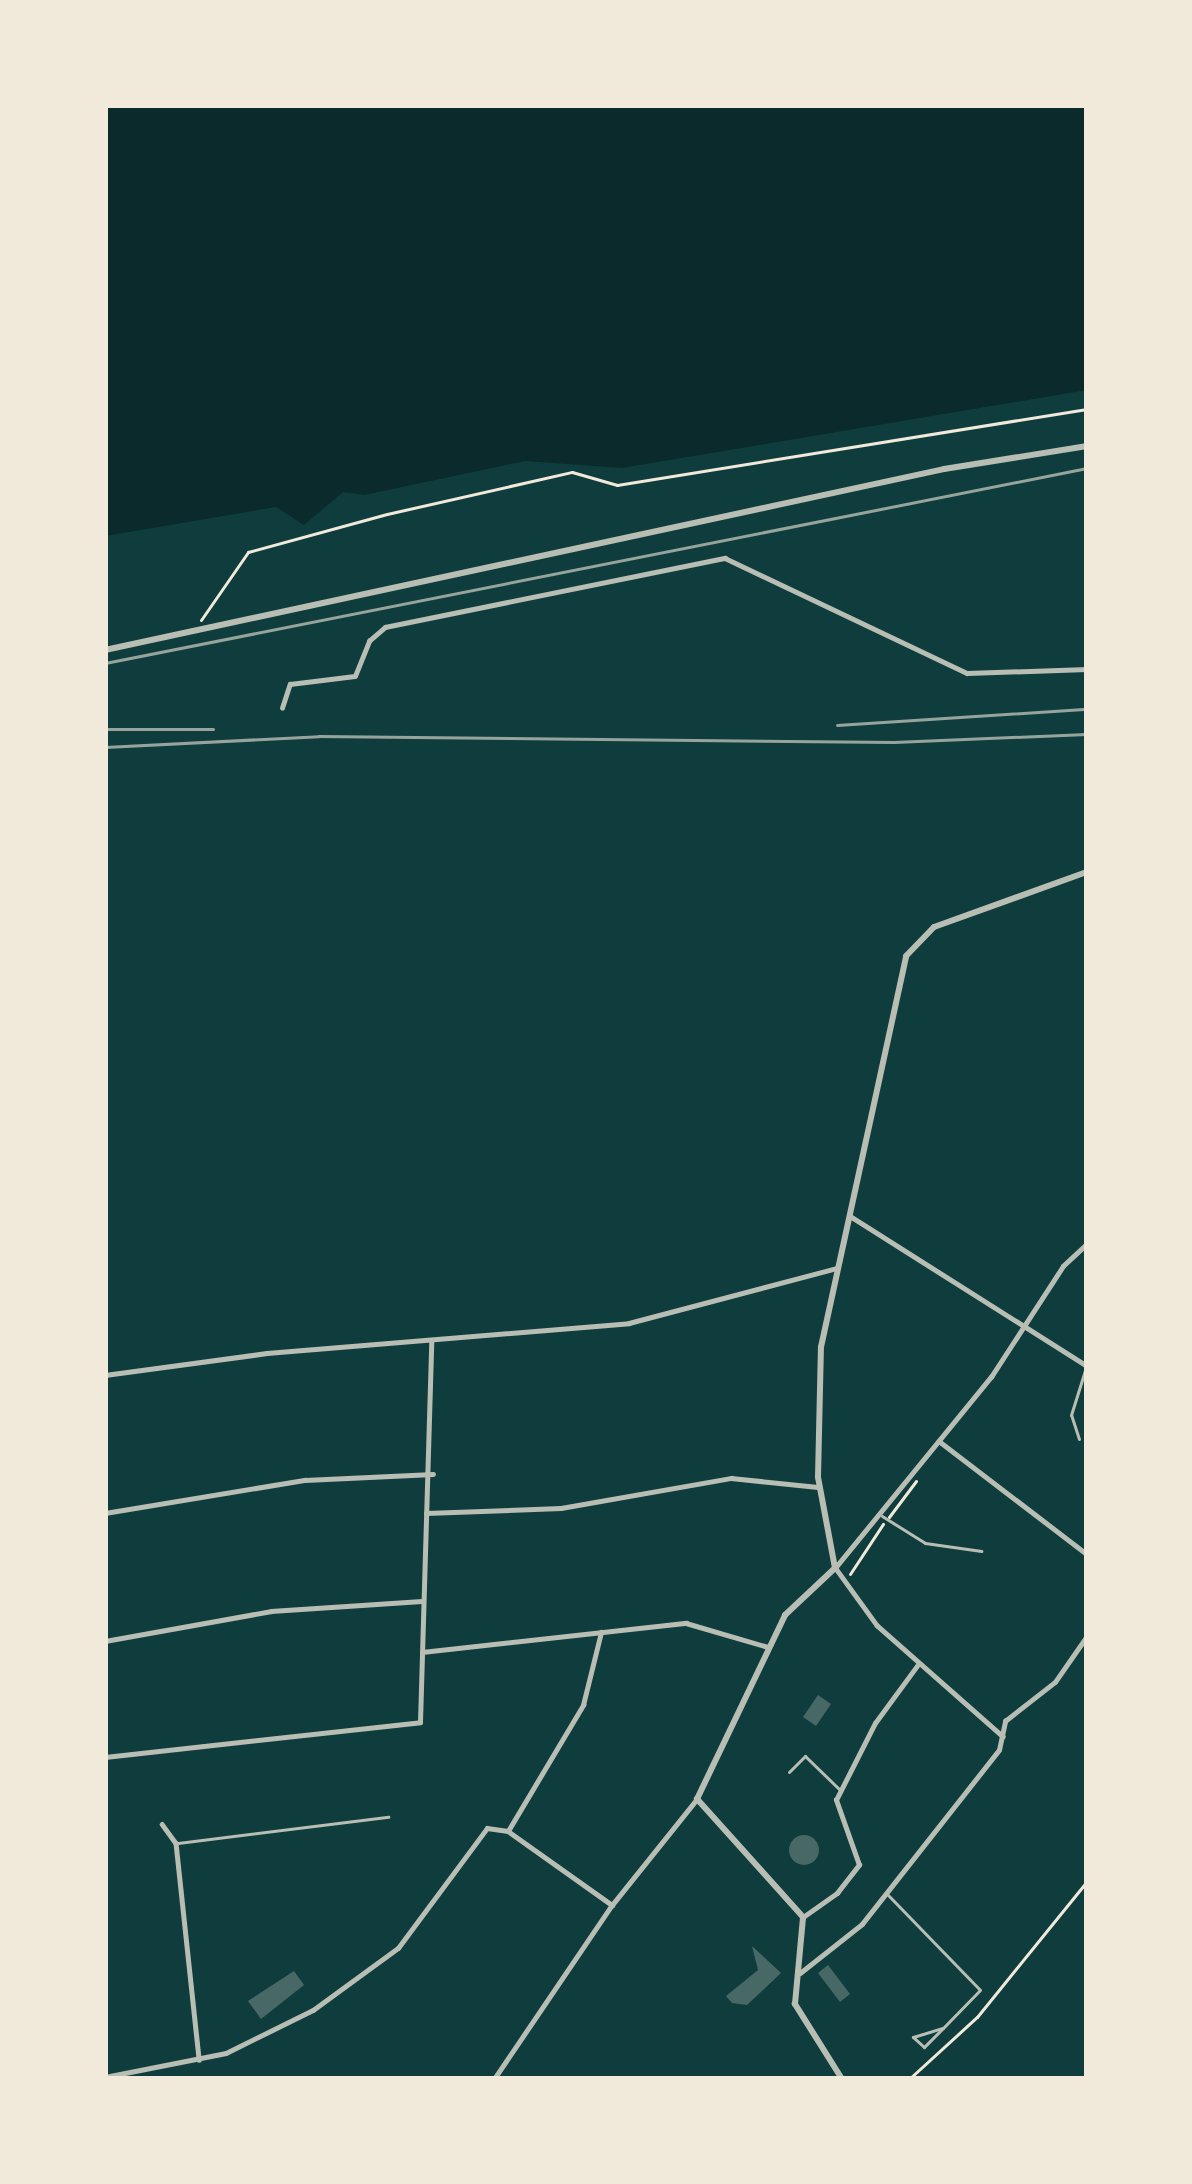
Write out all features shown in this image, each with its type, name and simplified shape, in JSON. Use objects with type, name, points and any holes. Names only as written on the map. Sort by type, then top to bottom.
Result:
[{"type":"street","points":[[105,650],[1087,446]]},
{"type":"street","points":[[282,708],[287,685],[355,676],[369,641],[385,627],[725,558],[971,674],[1087,669]]},
{"type":"street","points":[[1003,1737],[843,1588],[818,1487],[820,1355],[914,942],[947,922],[1087,872]]},
{"type":"street","points":[[850,1216],[1087,1366]]},
{"type":"street","points":[[494,2079],[612,1906],[697,1799],[793,1604],[835,1568],[881,1515],[1027,1329],[1063,1266],[1087,1244]]},
{"type":"street","points":[[105,1375],[647,1320],[837,1268]]},
{"type":"street","points":[[105,1757],[421,1720],[426,1513],[433,1474],[431,1341]]},
{"type":"street","points":[[938,1441],[1087,1554]]},
{"type":"street","points":[[105,1514],[305,1480],[433,1474]]},
{"type":"street","points":[[426,1513],[562,1508],[739,1478],[818,1487]]},
{"type":"street","points":[[105,1641],[271,1611],[422,1600]]},
{"type":"street","points":[[422,1652],[698,1624],[768,1647]]},
{"type":"street","points":[[508,1831],[583,1706],[601,1632]]},
{"type":"street","points":[[798,1974],[848,1937],[887,1894],[1003,1737],[1005,1721],[1055,1682],[1087,1636]]},
{"type":"street","points":[[803,1917],[837,1893],[860,1863],[834,1812],[840,1790],[875,1723],[920,1662]]},
{"type":"street","points":[[697,1799],[803,1917],[796,2008],[842,2079]]},
{"type":"street","points":[[162,1824],[176,1844],[199,2060]]},
{"type":"street","points":[[105,2077],[199,2060],[268,2036],[394,1951],[479,1833],[508,1831],[612,1906]]},
{"type":"lane","points":[[1079,1439],[1071,1415],[1087,1366]]},
{"type":"lane","points":[[881,1515],[925,1543],[981,1550]]},
{"type":"lane","points":[[789,1772],[805,1756],[840,1790]]},
{"type":"lane","points":[[176,1844],[388,1817]]},
{"type":"lane","points":[[887,1894],[980,1990],[943,2028]]},
{"type":"path","points":[[199,630],[248,552],[387,514],[572,472],[617,485],[1087,409]]},
{"type":"path","points":[[909,2079],[977,2017],[1087,1881]]},
{"type":"water","points":[[105,105],[1087,105],[1087,390],[622,468],[525,461],[364,495],[343,492],[304,525],[276,507],[105,536]]},
{"type":"building","points":[[818,1695],[831,1704],[816,1726],[803,1717]]},
{"type":"building","points":[[804,1835],[819,1850],[804,1865],[789,1850]]},
{"type":"building","points":[[752,1946],[781,1973],[747,2005],[732,2003],[726,1996],[758,1970]]},
{"type":"building","points":[[828,1965],[850,1994],[840,2002],[818,1973]]},
{"type":"building","points":[[294,1971],[304,1985],[261,2019],[248,2001]]},
{"type":"railway","points":[[105,663],[1087,468]]},
{"type":"railway","points":[[837,725],[1087,709]]},
{"type":"railway","points":[[105,729],[213,729]]},
{"type":"railway","points":[[105,747],[319,736],[894,742],[1087,734]]}]
